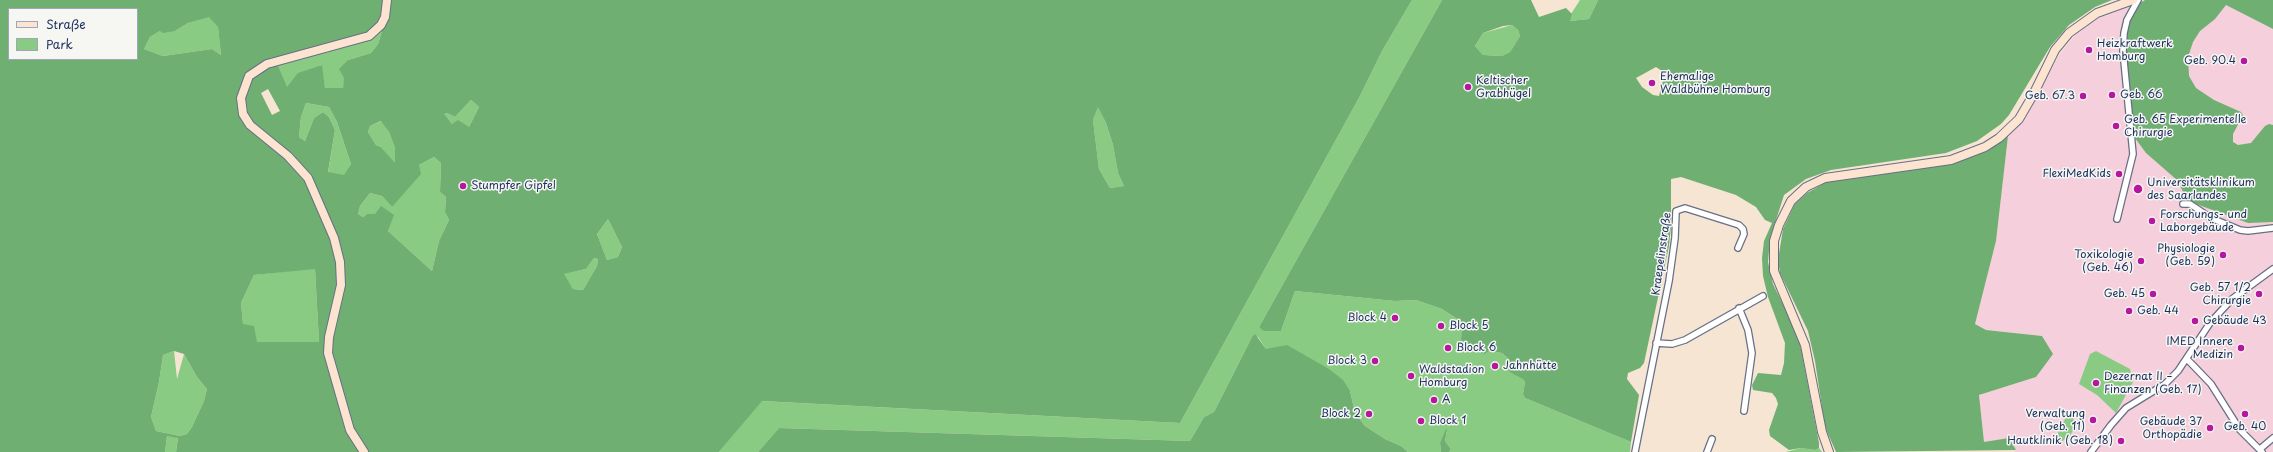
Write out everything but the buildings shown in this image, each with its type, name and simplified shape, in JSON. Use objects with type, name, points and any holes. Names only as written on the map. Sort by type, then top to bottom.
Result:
[{"type":"street","points":[[364,452],[350,430],[328,353],[328,337],[341,285],[340,262],[334,238],[308,178],[288,156],[250,125],[243,114],[241,98],[249,76],[267,64],[369,36],[381,25],[385,17],[387,0]]},
{"type":"street","points":[[1829,452],[1822,432],[1805,345],[1800,330],[1780,289],[1774,271],[1774,241],[1779,225],[1791,201],[1806,187],[1825,178],[1951,160],[1985,147],[1999,138],[2019,119],[2033,95],[2055,50],[2069,33],[2097,13],[2134,0]]},
{"type":"street","points":[[2117,219],[2133,154],[2123,51],[2124,33],[2127,20],[2138,0]]},
{"type":"street","points":[[2183,204],[2190,204],[2210,218],[2240,230],[2248,231],[2273,228]]},
{"type":"street","name":"Kraepelinstraße","points":[[1635,452],[1673,258],[1676,211],[1685,208],[1739,225],[1744,234],[1738,248]]},
{"type":"street","points":[[2091,452],[2120,415],[2165,384],[2187,359],[2210,323],[2224,306],[2240,292],[2273,269]]},
{"type":"street","points":[[1656,342],[1679,343],[1739,308],[1763,296]]},
{"type":"street","points":[[1739,308],[1748,330],[1752,353],[1744,411]]},
{"type":"street","points":[[2187,359],[2211,384],[2240,430],[2261,450],[2273,438]]},
{"type":"street","points":[[1707,452],[1712,439]]},
{"type":"shaded area","name":"Universitätsklinikum des Saarlandes","points":[[2145,0],[2226,5],[2273,29],[2273,452],[2014,452],[2016,450],[1984,442],[1979,395],[2036,377],[2042,336],[1986,330],[1975,324],[1996,241],[2008,136],[2030,110],[2059,55],[2076,34],[2098,18]]},
{"type":"green space","points":[[0,0],[1412,0],[1382,51],[1360,96],[1180,423],[762,401],[719,452],[176,452],[178,438],[167,436],[165,452],[0,452]],"holes":[[[209,17],[218,27],[221,55],[212,49],[163,56],[144,49],[150,37],[160,31],[163,33],[175,31],[188,23]],[[382,31],[378,44],[371,53],[348,60],[339,69],[344,78],[343,88],[325,88],[322,65],[298,73],[287,87],[278,66],[302,57],[367,41]],[[268,89],[280,111],[272,115],[261,93]],[[471,100],[479,107],[469,127],[458,120],[452,124],[444,114],[447,113],[455,117]],[[306,103],[329,107],[337,122],[351,164],[344,175],[328,172],[335,130],[329,117],[323,112],[314,118],[305,141],[299,137],[301,117]],[[1098,107],[1106,123],[1113,145],[1118,173],[1124,186],[1110,188],[1099,169],[1093,120]],[[381,121],[389,132],[395,148],[395,163],[381,147],[376,145],[368,132],[370,126]],[[434,157],[441,163],[440,192],[446,197],[445,212],[449,220],[439,241],[432,271],[388,231],[394,215],[381,206],[375,214],[367,214],[363,217],[358,214],[360,206],[370,193],[382,196],[392,207],[421,174],[419,165]],[[608,219],[622,247],[618,257],[607,260],[597,234]],[[594,258],[598,259],[597,266],[583,290],[573,289],[564,274],[586,269]],[[315,269],[319,342],[257,342],[254,326],[243,324],[241,303],[254,275]],[[174,351],[184,354],[197,377],[207,389],[204,401],[192,427],[187,434],[180,436],[156,431],[151,417],[159,382],[163,355]]]},
{"type":"green space","points":[[1412,0],[1442,0],[1259,327],[1281,331],[1295,291],[1395,301],[1416,300],[1442,309],[1462,322],[1461,340],[1484,353],[1489,351],[1502,353],[1509,359],[1511,373],[1523,378],[1525,382],[1523,394],[1525,398],[1631,442],[1630,452],[1449,452],[1451,449],[1445,441],[1447,430],[1440,443],[1441,452],[1408,452],[1401,446],[1385,439],[1365,426],[1355,413],[1350,391],[1266,349],[1258,337],[1252,337],[1214,412],[1204,417],[1190,441],[779,428],[758,452],[719,452],[761,401],[1180,423],[1360,96],[1382,51]]},
{"type":"green space","points":[[1442,0],[1531,0],[1539,17],[1566,8],[1572,14],[1570,21],[1589,19],[1598,0],[2112,0],[2095,7],[2069,25],[2050,47],[2009,115],[2001,124],[1977,141],[1946,153],[1831,170],[1806,179],[1784,195],[1770,239],[1768,262],[1773,284],[1797,333],[1801,349],[1819,443],[1819,448],[1815,450],[1801,448],[1789,450],[1770,436],[1769,430],[1778,404],[1776,398],[1772,393],[1753,390],[1752,385],[1758,373],[1781,375],[1784,363],[1785,343],[1768,297],[1763,276],[1762,258],[1764,241],[1772,223],[1765,220],[1756,207],[1736,195],[1681,177],[1671,179],[1671,226],[1669,246],[1644,363],[1640,368],[1628,373],[1627,379],[1639,395],[1631,442],[1525,398],[1523,394],[1525,382],[1523,379],[1511,373],[1508,369],[1509,359],[1502,353],[1489,351],[1484,354],[1461,340],[1462,322],[1442,309],[1416,300],[1395,301],[1295,291],[1281,331],[1264,331],[1259,327]],"holes":[[[1512,25],[1518,30],[1520,36],[1510,52],[1502,56],[1483,55],[1475,46],[1483,33],[1503,26]],[[1656,67],[1665,73],[1659,96],[1653,95],[1642,87],[1636,78]]]},
{"type":"green space","points":[[1580,0],[1598,0],[1589,19],[1570,21],[1569,17]]},
{"type":"green space","points":[[2145,0],[2273,0],[2273,29],[2226,5],[2215,19],[2200,31],[2193,42],[2188,57],[2189,76],[2196,88],[2214,100],[2241,112],[2243,115],[2233,134],[2233,142],[2238,145],[2251,143],[2265,126],[2269,124],[2273,125],[2273,222],[2248,223],[2188,201],[2177,180],[2146,153],[2135,138],[2124,50],[2126,25],[2140,3]]},
{"type":"green space","points":[[209,16],[218,26],[221,55],[212,49],[163,56],[144,49],[150,37],[160,31],[175,31],[188,23]]},
{"type":"green space","points":[[1512,25],[1518,30],[1520,36],[1510,52],[1502,56],[1483,55],[1475,46],[1483,33]]},
{"type":"green space","points":[[382,31],[378,44],[371,53],[348,60],[343,88],[325,88],[321,65],[287,88],[277,66]]},
{"type":"green space","points":[[471,100],[479,107],[469,127],[452,124],[443,114],[447,113],[455,117]]},
{"type":"green space","points":[[306,103],[329,107],[337,122],[351,164],[344,176],[328,173],[335,130],[329,117],[323,112],[314,118],[305,141],[299,137],[301,117]]},
{"type":"green space","points":[[1098,106],[1106,123],[1113,145],[1118,173],[1124,186],[1110,188],[1099,169],[1093,120]]},
{"type":"green space","points":[[382,121],[389,132],[395,148],[395,164],[381,147],[376,145],[368,132],[370,126]]},
{"type":"green space","points":[[2008,136],[1996,241],[1975,324],[1986,330],[2042,336],[2053,354],[2036,377],[1979,395],[1984,442],[2009,438],[2016,450],[1836,452],[1825,427],[1815,361],[1808,331],[1780,273],[1778,260],[1783,229],[1795,204],[1807,193],[1827,182],[1954,163],[1987,151]]},
{"type":"green space","points":[[434,157],[441,163],[440,192],[446,197],[445,212],[449,220],[439,241],[432,271],[388,231],[393,215],[367,214],[363,217],[358,214],[360,206],[370,193],[382,196],[392,207],[419,165]]},
{"type":"green space","points":[[608,219],[622,247],[618,257],[607,260],[597,234]]},
{"type":"green space","points":[[594,258],[598,259],[597,266],[583,290],[573,289],[563,274],[586,269]]},
{"type":"green space","points":[[315,268],[319,343],[257,342],[243,324],[241,303],[254,275]]},
{"type":"green space","points":[[1255,334],[1266,349],[1287,345],[1329,369],[1343,380],[1350,391],[1355,413],[1365,426],[1385,439],[1401,446],[1408,452],[758,452],[779,428],[1190,441],[1204,417],[1214,412],[1252,337]]},
{"type":"green space","points":[[174,351],[177,379],[184,354],[197,377],[207,389],[204,401],[192,427],[187,434],[180,436],[156,431],[151,417],[159,382],[163,355]]},
{"type":"green space","points":[[2096,351],[2130,369],[2133,382],[2116,413],[2097,395],[2079,384],[2090,354]]},
{"type":"green space","points":[[2070,417],[2073,418],[2076,424],[2069,438],[2062,441],[2058,437],[2058,433],[2065,419]]},
{"type":"green space","points":[[1446,429],[1445,441],[1451,449],[1449,452],[1441,452],[1440,443]]},
{"type":"green space","points":[[167,436],[178,437],[176,452],[165,452]]},
{"type":"green space","points":[[1801,448],[1815,450],[1819,448],[1822,452],[1786,452]]},
{"type":"place","name":"Heizkraftwerk Homburg","points":[[2089,50]]},
{"type":"place","name":"Geb. 90.4","points":[[2244,61]]},
{"type":"place","name":"Ehemalige Waldbühne Homburg","points":[[1652,83]]},
{"type":"place","name":"Keltischer Grabhügel","points":[[1468,87]]},
{"type":"place","name":"Geb. 66","points":[[2112,95]]},
{"type":"place","name":"Geb. 67.3","points":[[2083,96]]},
{"type":"place","name":"Geb. 65 Experimentelle Chirurgie","points":[[2116,126]]},
{"type":"place","name":"FlexiMedKids","points":[[2119,174]]},
{"type":"place","name":"Stumpfer Gipfel","points":[[463,186]]},
{"type":"place","name":"Universitätsklinikum des Saarlandes","points":[[2138,189]]},
{"type":"place","name":"Forschungs- und Laborgebäude","points":[[2152,221]]},
{"type":"place","name":"Physiologie (Geb. 59)","points":[[2223,255]]},
{"type":"place","name":"Toxikologie (Geb. 46)","points":[[2141,261]]},
{"type":"place","name":"Geb. 45","points":[[2153,294]]},
{"type":"place","name":"Geb. 57 1/2 Chirurgie","points":[[2259,294]]},
{"type":"place","name":"Geb. 44","points":[[2129,311]]},
{"type":"place","name":"Block 4","points":[[1395,318]]},
{"type":"place","name":"Gebäude 43","points":[[2195,321]]},
{"type":"place","name":"Block 5","points":[[1441,326]]},
{"type":"place","name":"Block 6","points":[[1448,348]]},
{"type":"place","name":"IMED Innere Medizin","points":[[2241,348]]},
{"type":"place","name":"Block 3","points":[[1375,361]]},
{"type":"place","name":"Jahnhütte","points":[[1495,366]]},
{"type":"place","name":"Waldstadion Homburg","points":[[1411,376]]},
{"type":"place","name":"Dezernat II – Finanzen (Geb. 17)","points":[[2096,383]]},
{"type":"place","name":"A","points":[[1434,400]]},
{"type":"place","name":"Block 2","points":[[1369,414]]},
{"type":"place","name":"Geb. 40","points":[[2245,414]]},
{"type":"place","name":"Verwaltung (Geb. 11)","points":[[2093,420]]},
{"type":"place","name":"Block 1","points":[[1421,421]]},
{"type":"place","name":"Gebäude 37 Orthopädie","points":[[2210,428]]},
{"type":"place","name":"Hautklinik (Geb. 18)","points":[[2121,441]]}]
